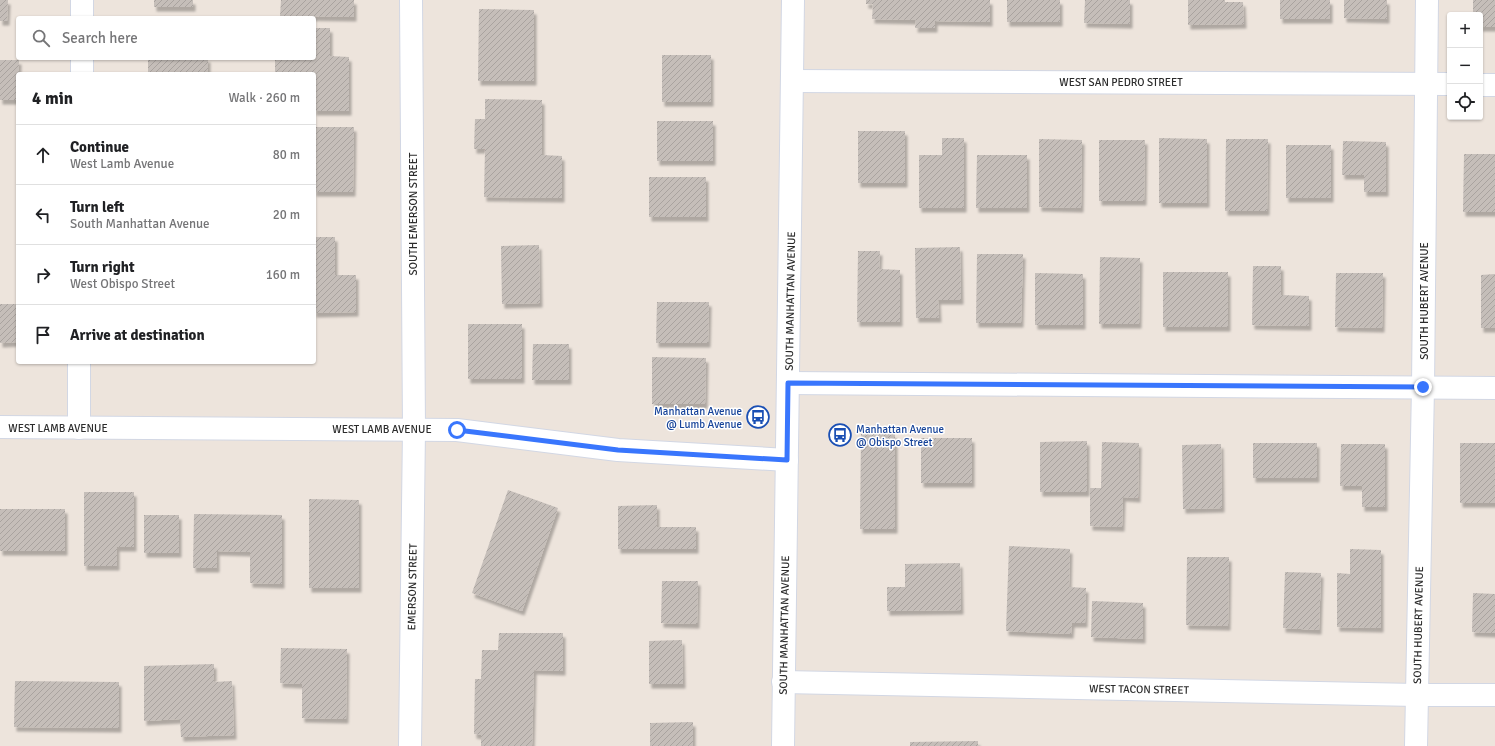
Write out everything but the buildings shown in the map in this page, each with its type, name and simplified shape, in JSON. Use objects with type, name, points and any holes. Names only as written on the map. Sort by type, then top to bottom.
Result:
[{"type":"street","points":[[82,0],[82,16]]},
{"type":"street","name":"SOUTH EMERSON STREET","points":[[411,0],[414,429]]},
{"type":"street","name":"SOUTH MANHATTAN AVENUE","points":[[783,746],[793,0]]},
{"type":"street","name":"SOUTH HUBERT AVENUE","points":[[1416,746],[1423,387],[1427,0]]},
{"type":"street","points":[[82,60],[82,72]]},
{"type":"street","name":"WEST SAN PEDRO STREET","points":[[792,80],[1447,84]]},
{"type":"street","points":[[1483,84],[1495,85]]},
{"type":"street","points":[[79,364],[79,428]]},
{"type":"street","points":[[788,383],[1495,388]]},
{"type":"street","name":"WEST LAMB AVENUE","points":[[0,428],[457,430],[618,450],[787,460]]},
{"type":"street","name":"EMERSON STREET","points":[[410,746],[414,429]]},
{"type":"street","name":"WEST TACON STREET","points":[[783,682],[1416,695],[1495,695]]},
{"type":"place","name":"Manhattan Avenue @ Lumb Avenue","points":[[758,417]]},
{"type":"place","name":"Manhattan Avenue @ Obispo Street","points":[[840,435]]},
{"type":"route","points":[[457,430],[618,450],[787,460],[788,383],[1423,387]]}]
